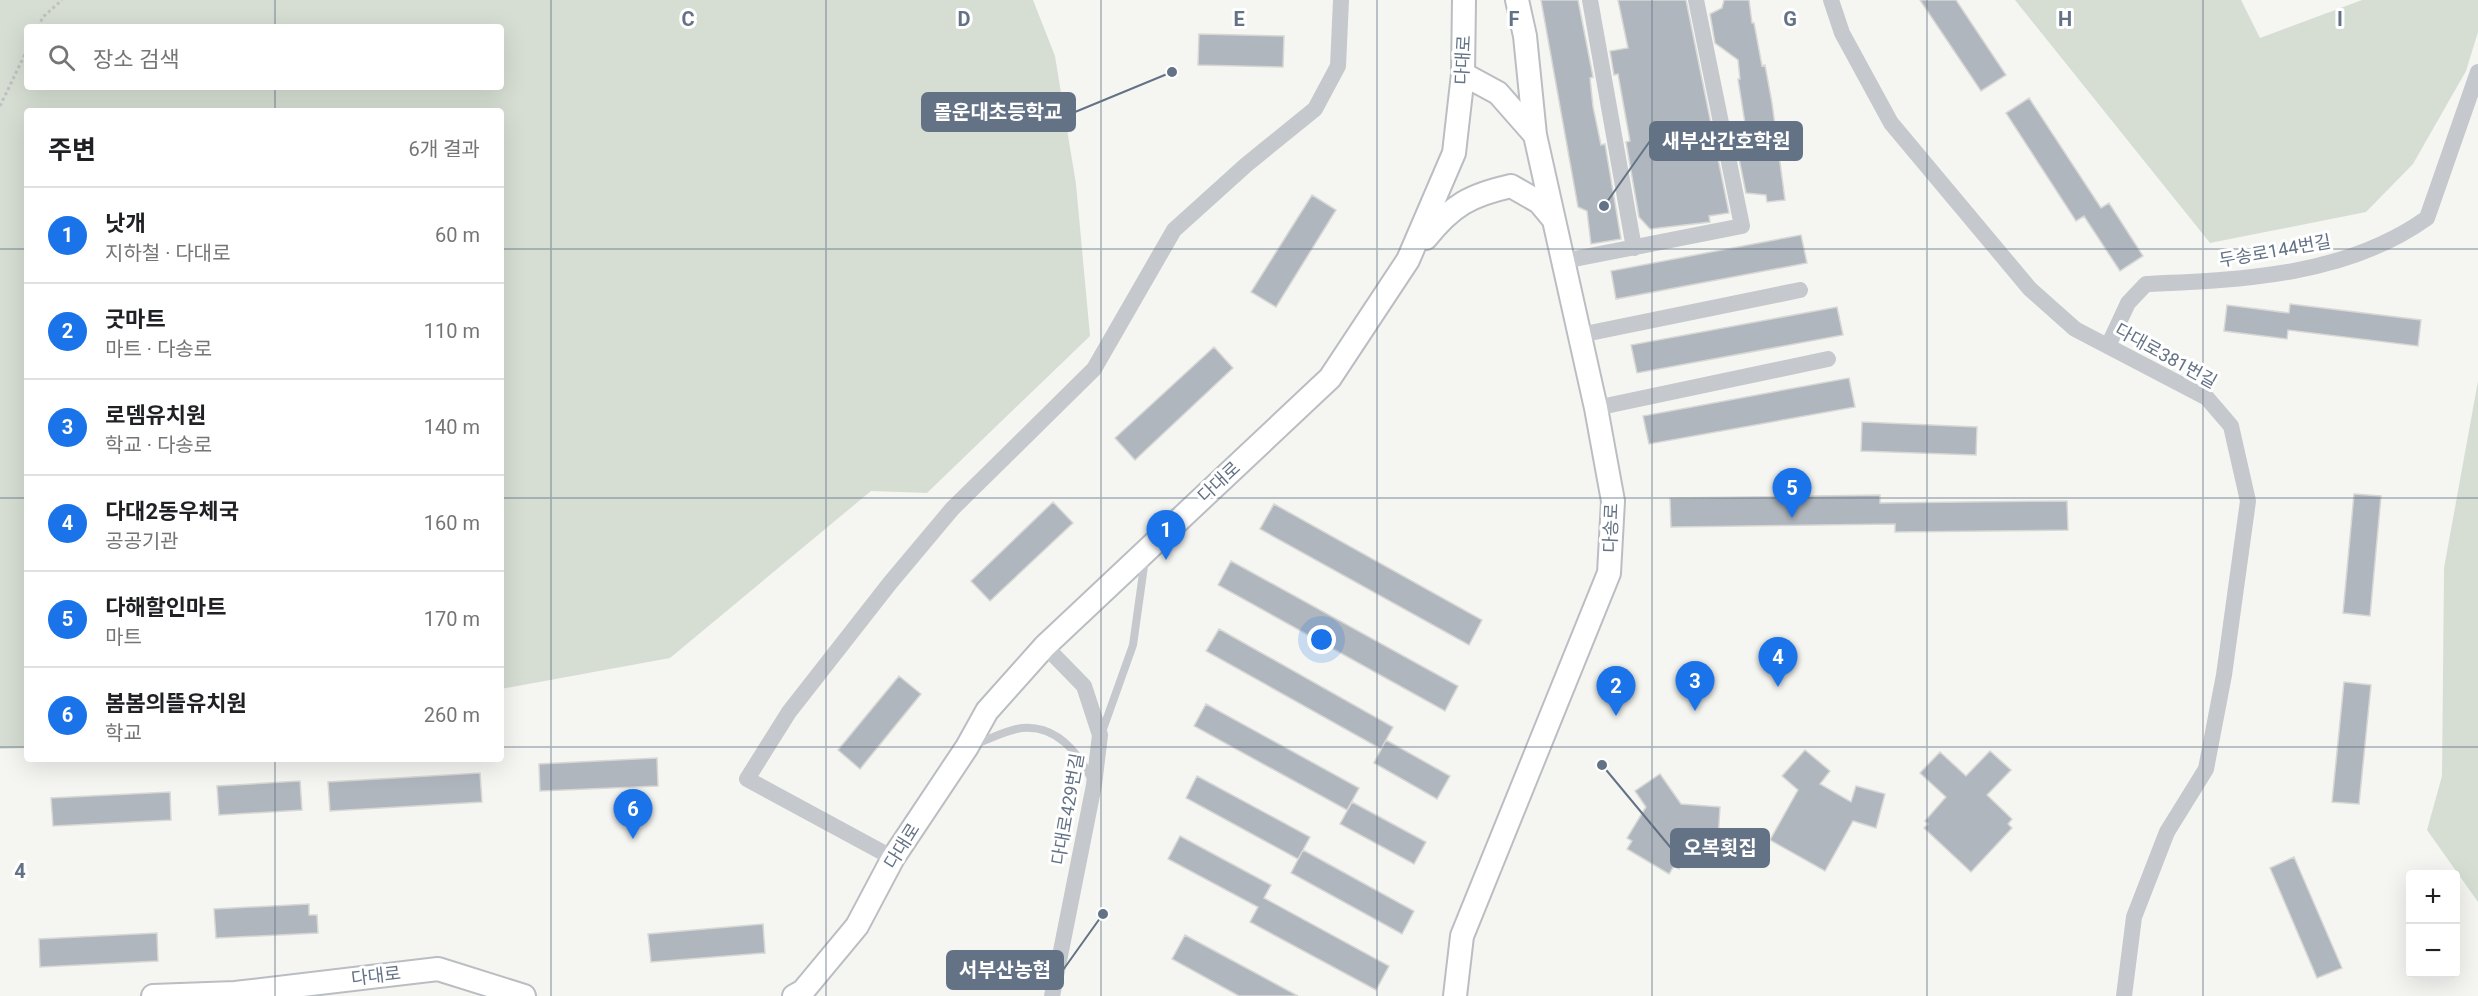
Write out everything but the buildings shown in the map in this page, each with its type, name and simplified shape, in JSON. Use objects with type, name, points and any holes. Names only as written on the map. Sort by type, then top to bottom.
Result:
[{"type":"main road","name":"다대로","points":[[794,996],[803,990],[857,926],[893,858],[967,747],[987,711],[1045,646],[1330,378],[1408,260],[1454,153],[1463,74],[1464,0]]},
{"type":"main road","points":[[1516,0],[1525,36],[1535,135]]},
{"type":"main road","name":"다송로","points":[[1455,996],[1462,936],[1609,573],[1613,501],[1596,408],[1535,135],[1498,93],[1463,74]]},
{"type":"main road","points":[[1408,260],[1444,216],[1479,194],[1511,186],[1539,202],[1555,222]]},
{"type":"main road","name":"다대로","points":[[153,996],[235,993],[438,969],[524,996]]},
{"type":"street","points":[[893,858],[747,779],[789,712],[890,583],[952,509],[1094,369],[1174,230],[1314,109],[1338,66],[1341,0]]},
{"type":"street","points":[[1590,0],[1634,248]]},
{"type":"street","points":[[1564,261],[1742,226],[1696,0]]},
{"type":"street","name":"다대로381번길","points":[[1831,0],[1842,33],[1891,123],[2030,289],[2075,329],[2207,398],[2231,426],[2248,501],[2224,675],[2206,770],[2167,832],[2134,917],[2124,996]]},
{"type":"street","name":"두송로144번길","points":[[2109,346],[2128,303],[2146,284],[2225,281],[2329,264],[2409,231],[2427,218],[2478,72]]},
{"type":"street","points":[[1580,335],[1800,290]]},
{"type":"street","points":[[1596,408],[1828,359]]},
{"type":"street","name":"다대로429번길","points":[[1045,646],[1084,686],[1100,735],[1094,785],[1052,996]]},
{"type":"lane","points":[[1100,735],[1133,645],[1147,550]]},
{"type":"lane","points":[[967,747],[1021,728],[1047,730],[1080,756],[1094,785]]},
{"type":"path","points":[[40,24],[43,17],[62,0]]},
{"type":"path","points":[[0,106],[24,56]]},
{"type":"shaded area","points":[[0,0],[1033,0],[1055,56],[1076,184],[1090,336],[927,493],[871,491],[670,658],[504,688],[504,108],[24,108],[24,748],[0,749]]},
{"type":"shaded area","points":[[2015,0],[2241,0],[2260,38],[2362,0],[2478,0],[2478,32],[2466,71],[2413,164],[2366,212],[2210,243]]},
{"type":"shaded area","points":[[2478,381],[2478,902],[2460,877],[2460,870],[2455,870],[2427,830],[2442,776],[2444,568]]},
{"type":"place","name":"몰운대초등학교","points":[[1172,72]]},
{"type":"place","name":"새부산간호학원","points":[[1604,206]]},
{"type":"place","name":"다해할인마트","points":[[1792,518]]},
{"type":"place","name":"낫개","points":[[1166,560]]},
{"type":"place","name":"다대2동우체국","points":[[1778,687]]},
{"type":"place","name":"로뎀유치원","points":[[1695,711]]},
{"type":"place","name":"굿마트","points":[[1616,716]]},
{"type":"place","name":"오복횟집","points":[[1602,765]]},
{"type":"place","name":"봄봄의뜰유치원","points":[[633,839]]},
{"type":"place","name":"서부산농협","points":[[1103,914]]}]
